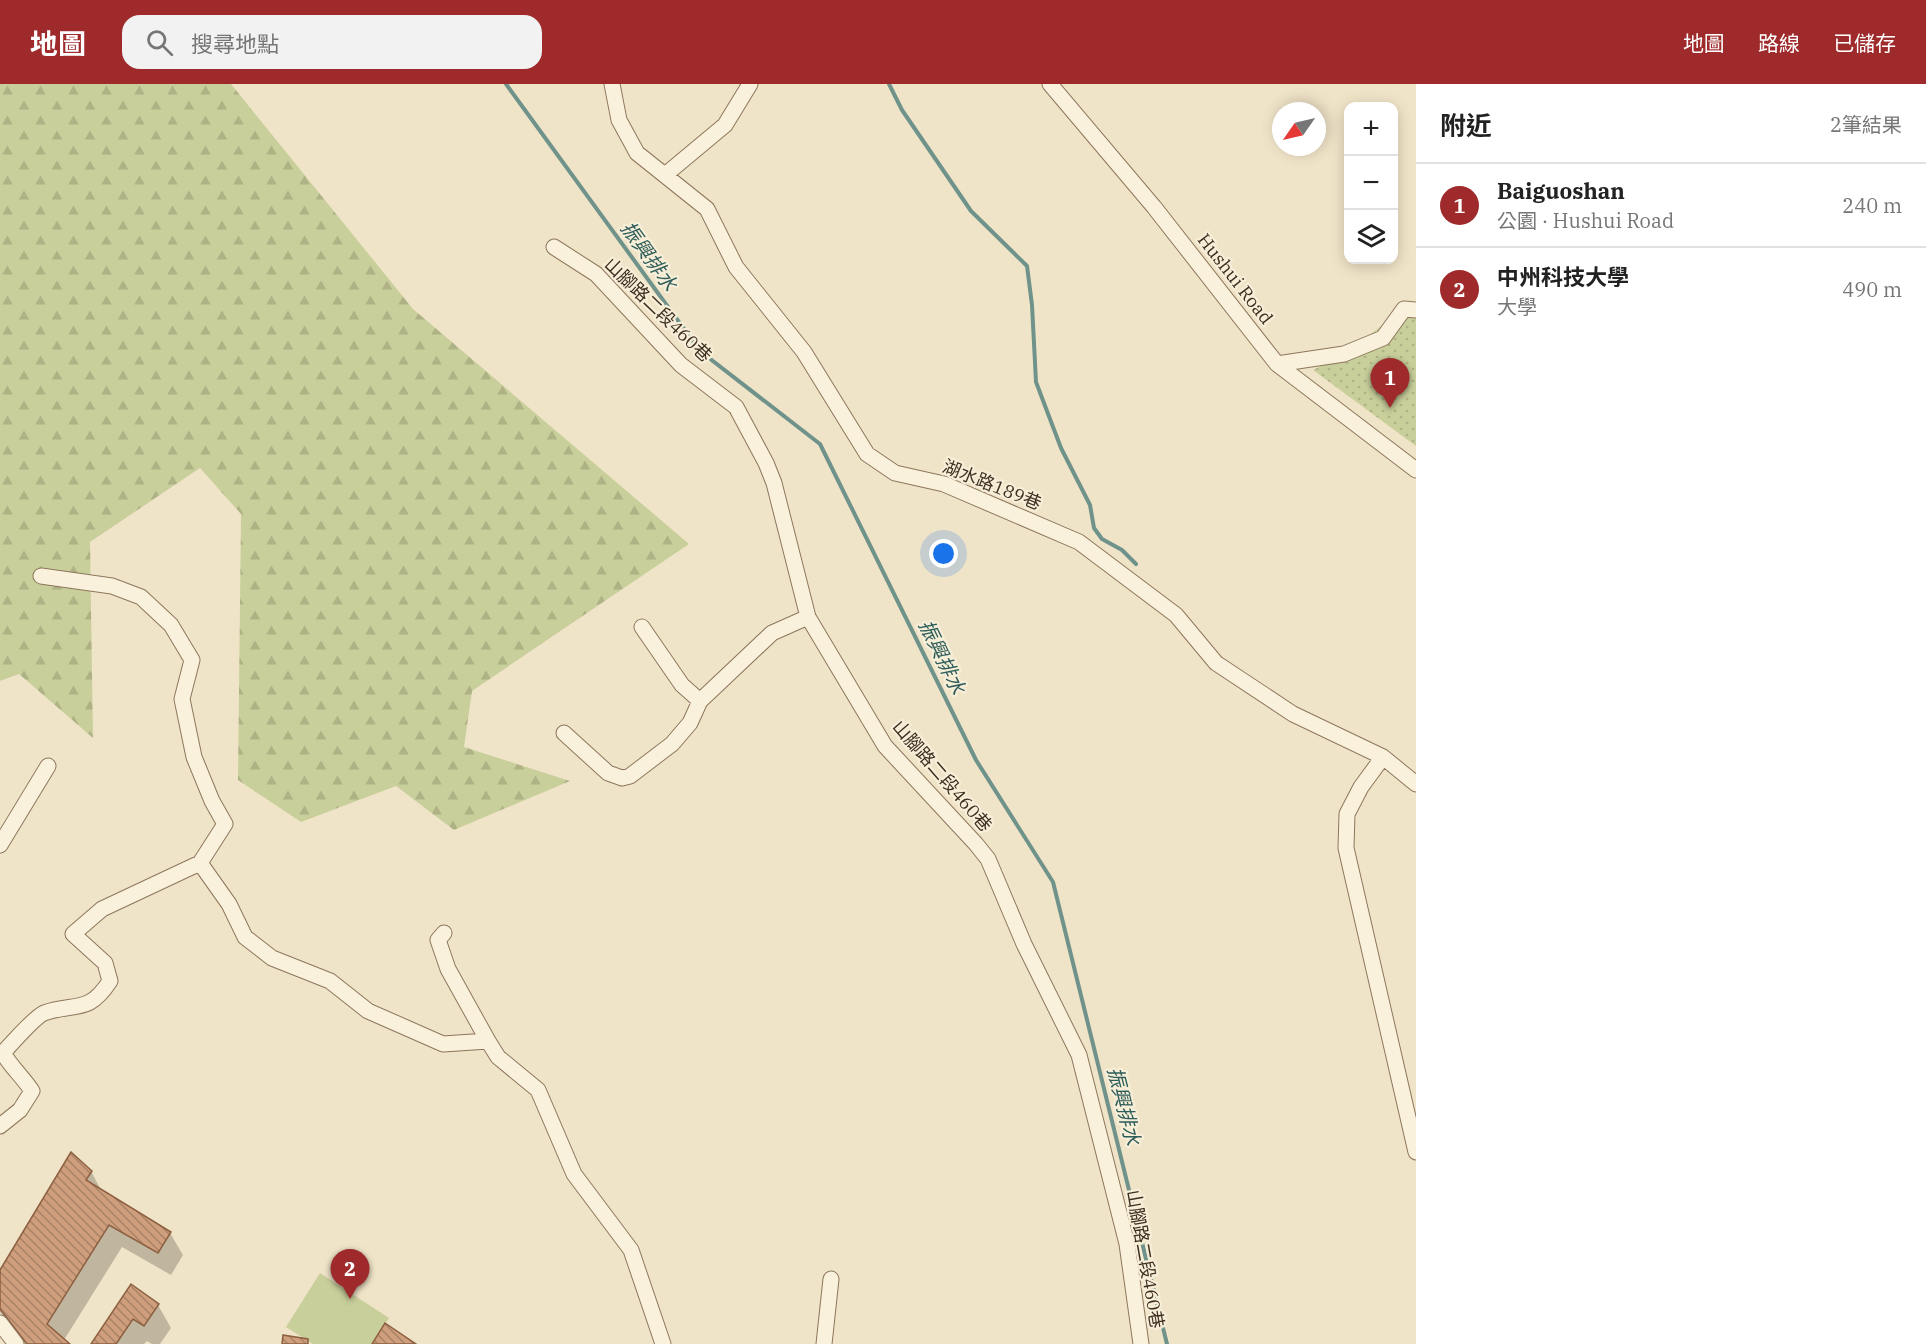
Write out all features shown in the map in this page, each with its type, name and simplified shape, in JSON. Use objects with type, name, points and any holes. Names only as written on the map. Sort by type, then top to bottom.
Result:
[{"type":"street","name":"湖水路189巷","points":[[612,84],[619,120],[638,153],[707,209],[736,267],[804,352],[867,454],[896,473],[944,484],[1079,542],[1176,615],[1216,663],[1293,714],[1383,757],[1416,784]]},
{"type":"street","points":[[665,175],[725,125],[750,84]]},
{"type":"street","name":"Hushui Road","points":[[1050,84],[1154,207],[1277,364],[1416,470]]},
{"type":"street","name":"山腳路二段460巷","points":[[554,247],[596,274],[681,365],[736,407],[774,483],[808,617],[885,746],[976,844],[987,859],[1023,944],[1079,1055],[1127,1244],[1141,1344]]},
{"type":"street","points":[[1277,364],[1344,354],[1383,338],[1404,309],[1416,310]]},
{"type":"street","points":[[0,1126],[20,1110],[32,1091],[25,1080],[9,1064],[3,1053],[42,1014],[78,1007],[100,996],[110,981],[105,963],[73,934],[102,909],[200,863],[225,824],[212,801],[194,757],[182,699],[192,660],[171,625],[141,597],[112,586],[41,576]]},
{"type":"street","points":[[564,733],[608,772],[622,778],[630,776],[672,744],[690,723],[700,701],[772,633],[808,617]]},
{"type":"street","points":[[642,627],[682,685],[700,701]]},
{"type":"street","points":[[1383,757],[1361,787],[1347,814],[1346,848],[1416,1152]]},
{"type":"street","points":[[0,845],[48,766]]},
{"type":"street","points":[[200,863],[229,904],[245,937],[272,958],[330,981],[368,1011],[444,1044],[488,1041]]},
{"type":"street","points":[[444,933],[438,940],[448,969],[488,1041],[498,1057],[538,1090],[574,1174],[631,1250],[663,1344]]},
{"type":"street","points":[[824,1344],[831,1279]]},
{"type":"street","points":[[0,1323],[16,1344]]},
{"type":"green space","points":[[0,84],[231,84],[413,309],[689,544],[472,691],[464,747],[570,781],[454,830],[396,786],[301,822],[238,780],[241,514],[200,468],[90,542],[93,738],[19,674],[0,681]]},
{"type":"green space","points":[[1416,307],[1416,446],[1313,370],[1344,354],[1404,309]]},
{"type":"green space","points":[[320,1273],[389,1318],[372,1344],[313,1344],[286,1327]]},
{"type":"building","points":[[71,1152],[92,1171],[86,1180],[171,1232],[158,1253],[109,1225],[47,1324],[70,1344],[27,1344],[0,1309],[0,1270]]},
{"type":"building","points":[[131,1284],[159,1304],[144,1326],[133,1319],[116,1344],[91,1344]]},
{"type":"building","points":[[385,1323],[416,1344],[372,1344]]},
{"type":"building","points":[[283,1335],[308,1339],[308,1344],[282,1344]]},
{"type":"waterway","name":"振興排水","points":[[506,84],[700,351],[820,444],[976,760],[1053,882],[1167,1344]]},
{"type":"waterway","points":[[889,84],[902,110],[971,211],[1027,266],[1032,305],[1036,382],[1061,448],[1090,505],[1094,528],[1102,539],[1122,550],[1136,564]]},
{"type":"place","name":"Baiguoshan","points":[[1390,408]]},
{"type":"place","name":"中州科技大學","points":[[350,1299]]}]
